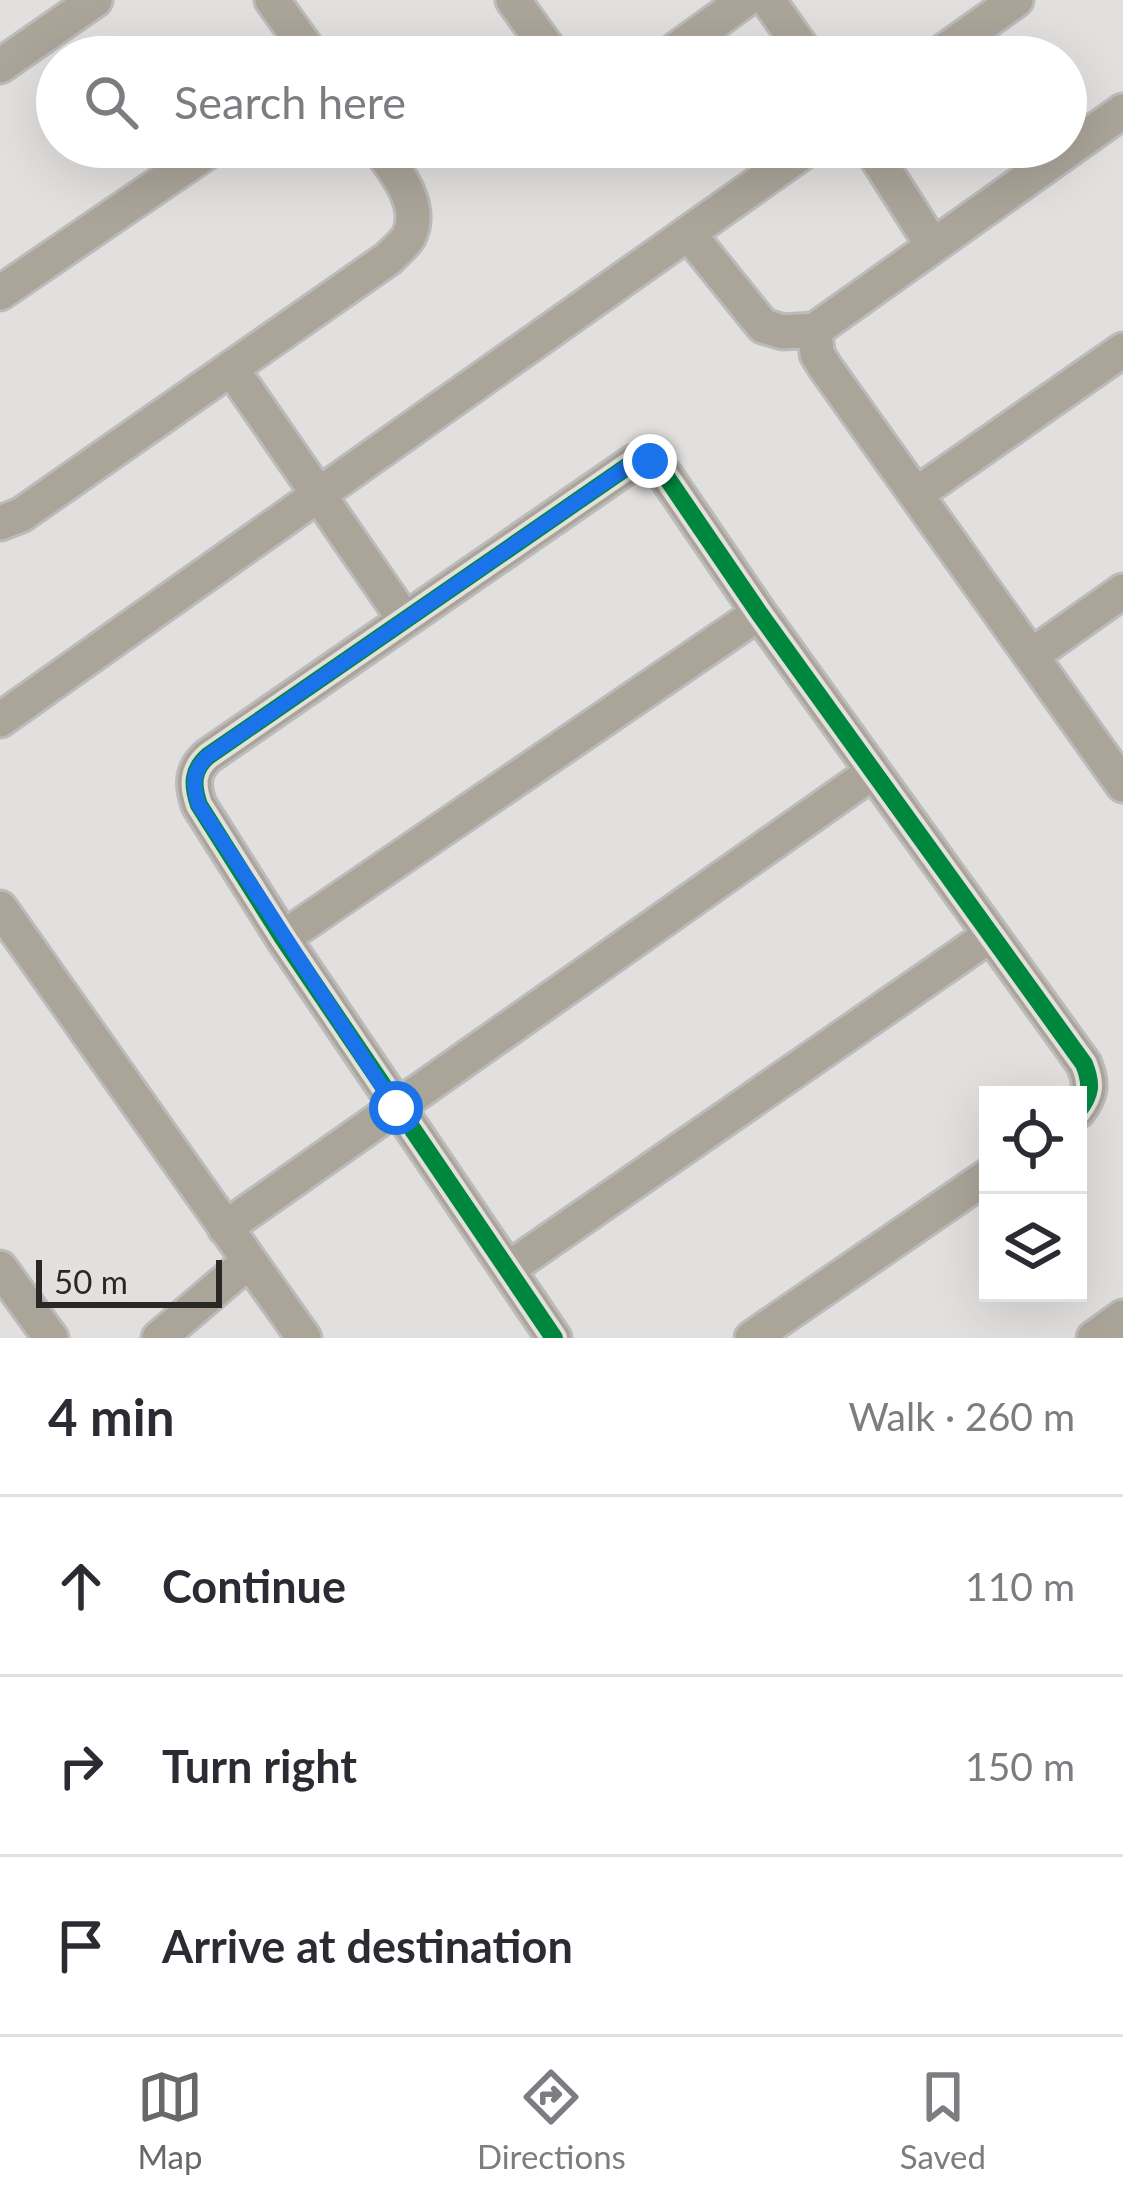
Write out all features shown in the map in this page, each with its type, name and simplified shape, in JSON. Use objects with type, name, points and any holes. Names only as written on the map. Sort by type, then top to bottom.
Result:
[{"type":"street","points":[[43,36],[95,0]]},
{"type":"street","points":[[272,0],[298,36]]},
{"type":"street","points":[[513,0],[539,36]]},
{"type":"street","points":[[695,36],[745,0]]},
{"type":"street","points":[[768,0],[793,36]]},
{"type":"street","points":[[965,36],[1016,0]]},
{"type":"street","points":[[0,66],[36,41]]},
{"type":"street","points":[[1087,137],[1123,111]]},
{"type":"street","points":[[0,293],[183,168]]},
{"type":"street","points":[[0,523],[21,515],[388,258],[409,236],[411,212],[405,184],[393,168]]},
{"type":"street","points":[[0,720],[780,168]]},
{"type":"street","points":[[883,168],[933,246]]},
{"type":"street","points":[[688,233],[763,326],[782,332],[815,331],[1043,168]]},
{"type":"street","points":[[815,331],[817,354],[825,367],[1123,785]]},
{"type":"street","points":[[918,493],[1123,350]]},
{"type":"street","points":[[231,368],[405,620]]},
{"type":"street","points":[[554,1338],[284,938],[199,805],[193,784],[208,756],[641,460],[658,466],[665,475],[759,614],[1084,1064],[1091,1081],[1087,1098]]},
{"type":"street","points":[[1031,656],[1123,591]]},
{"type":"street","points":[[284,938],[759,614]]},
{"type":"street","points":[[225,1228],[873,772]]},
{"type":"street","points":[[0,908],[304,1338]]},
{"type":"street","points":[[508,1269],[989,936]]},
{"type":"street","points":[[752,1338],[979,1182]]},
{"type":"street","points":[[159,1338],[249,1261]]},
{"type":"street","points":[[0,1268],[51,1338]]},
{"type":"street","points":[[1094,1338],[1123,1317]]},
{"type":"cycle path","points":[[554,1338],[283,938],[199,805],[195,778],[208,756],[634,462],[650,461],[665,475],[1084,1064],[1087,1096]]},
{"type":"route","points":[[396,1108],[199,805],[193,784],[196,772],[208,756],[634,462],[650,461]]}]
